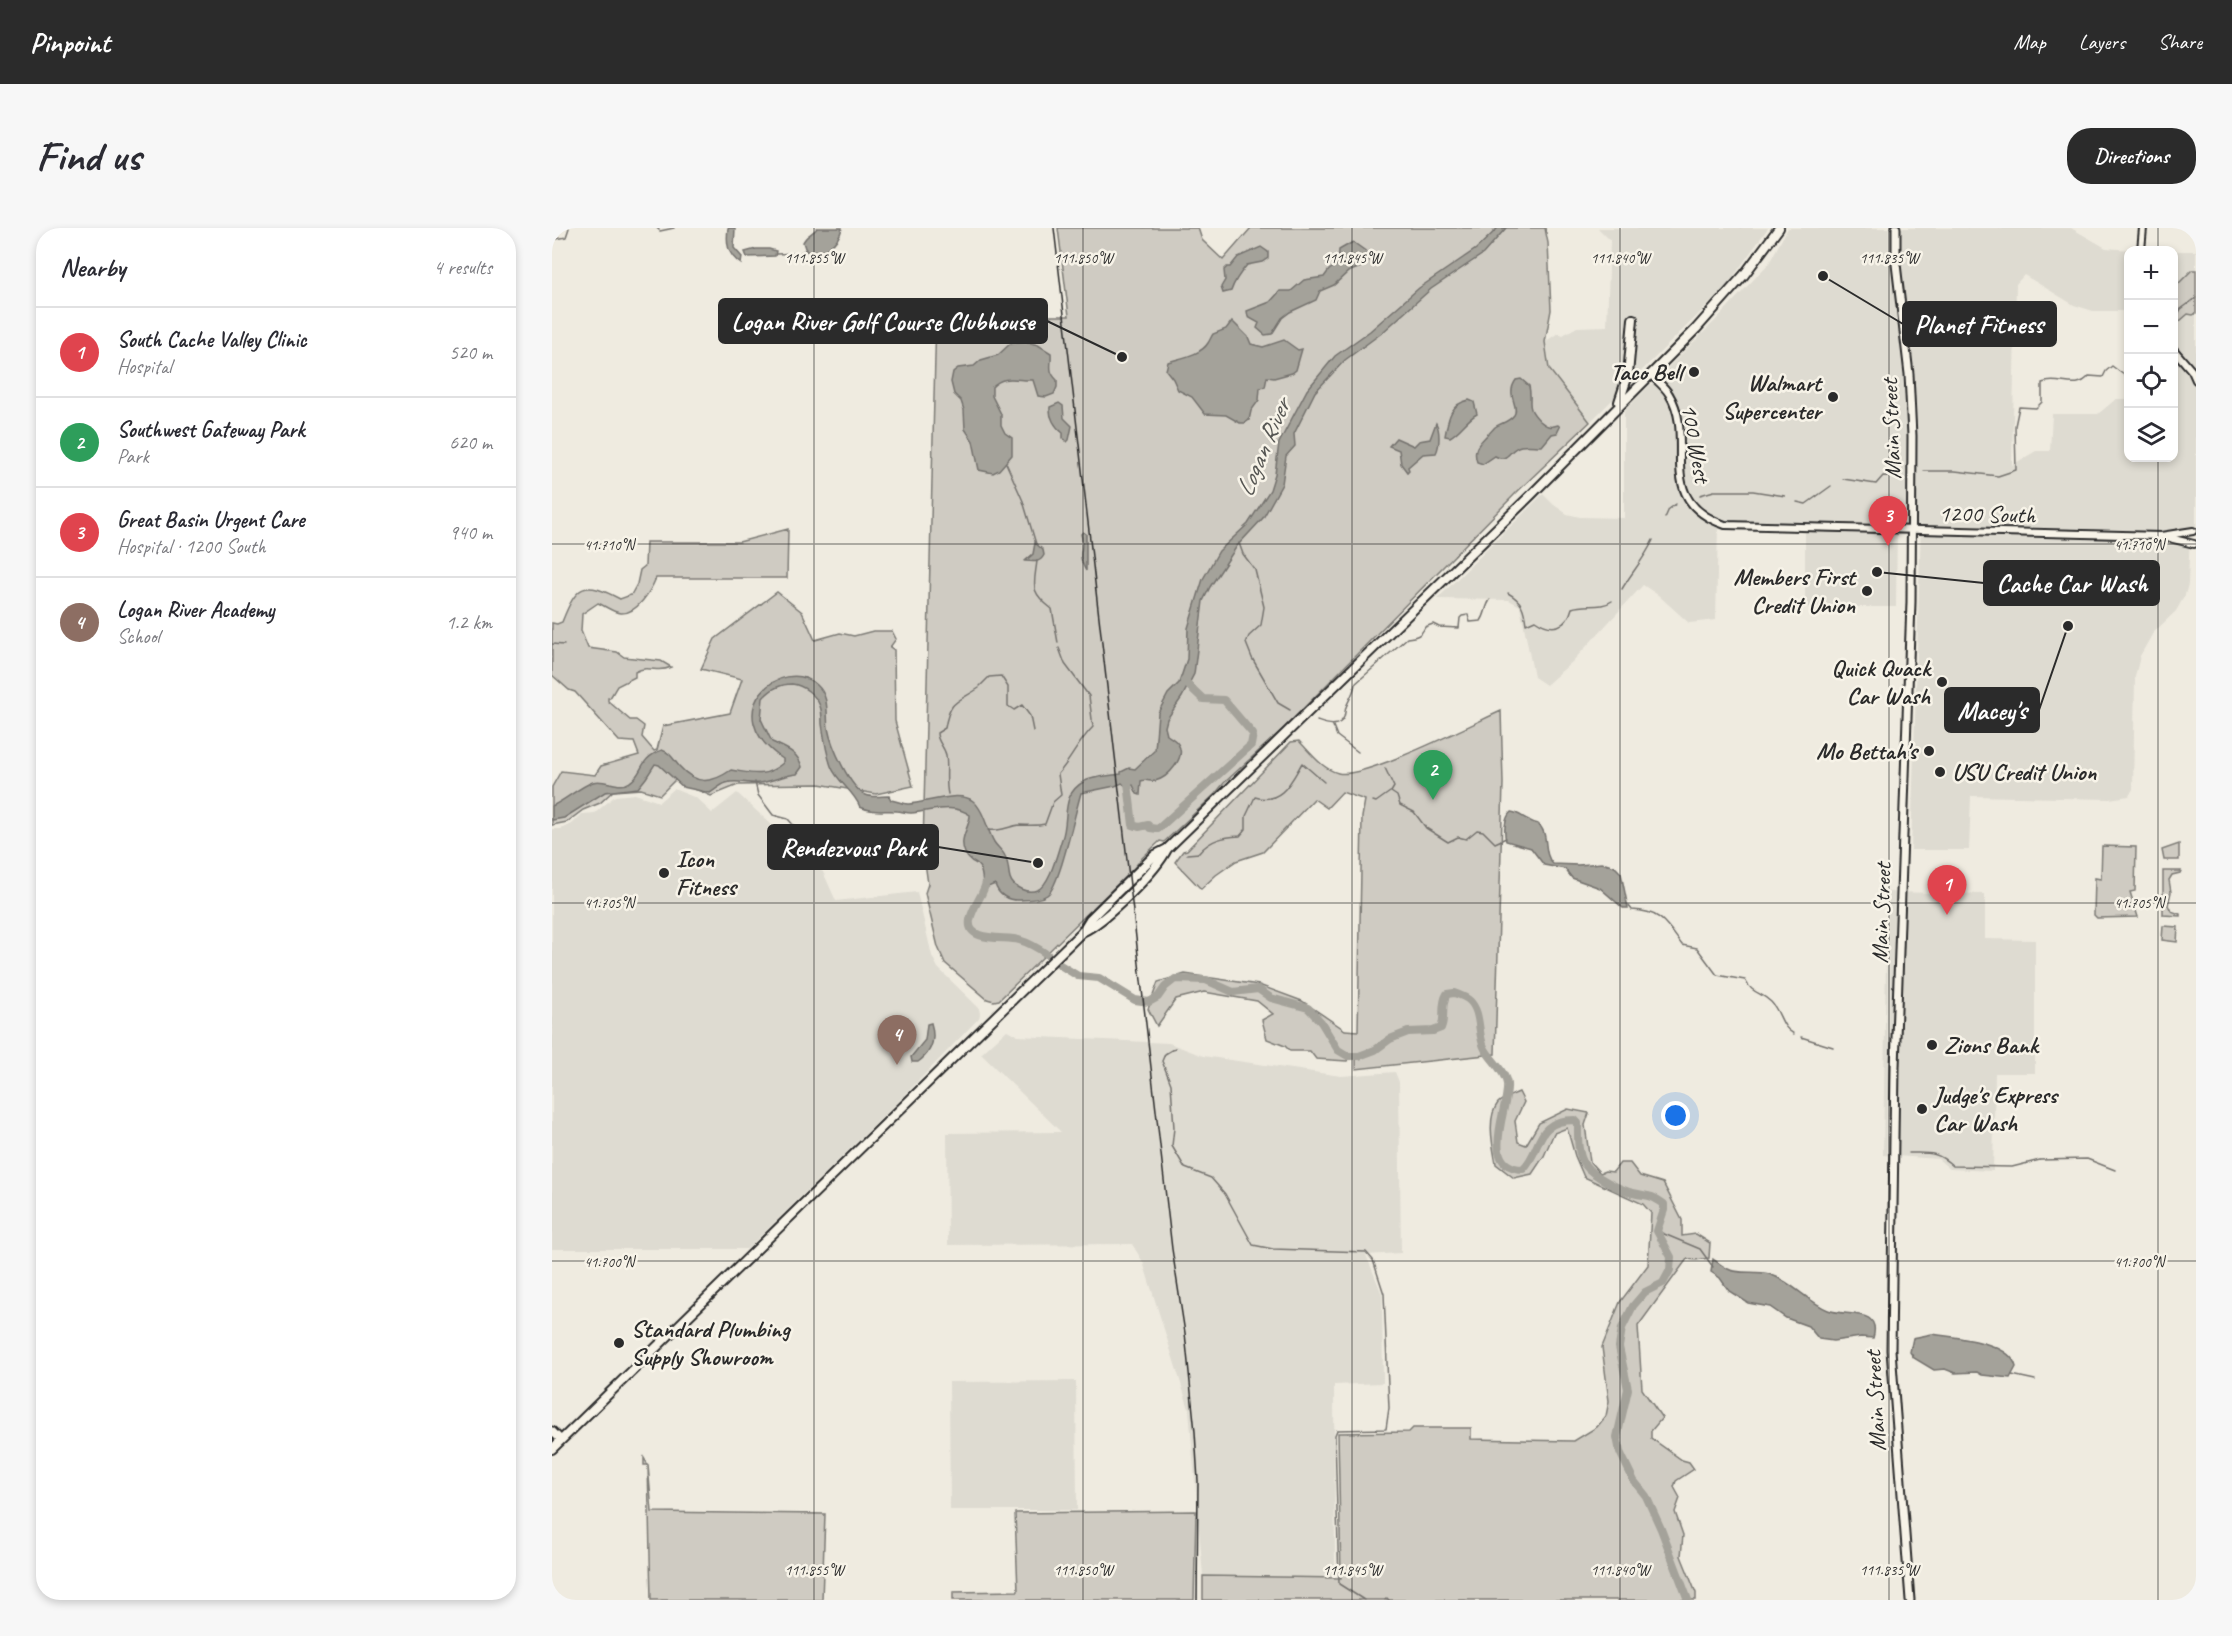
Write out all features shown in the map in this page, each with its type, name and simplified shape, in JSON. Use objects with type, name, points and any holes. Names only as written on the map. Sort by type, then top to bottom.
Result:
[{"type":"highway","points":[[552,1449],[1082,932],[1094,927],[1161,860],[1167,849],[1617,408],[1720,304],[1779,228]]},
{"type":"highway","points":[[1617,408],[1628,375],[1633,319]]},
{"type":"main road","name":"Main Street","points":[[1896,228],[1896,264],[1910,374],[1912,530],[1895,1067],[1891,1350],[1910,1600]]},
{"type":"main road","points":[[2141,246],[2143,228]]},
{"type":"main road","points":[[2177,354],[2192,371],[2196,380]]},
{"type":"main road","name":"100 West","points":[[1650,374],[1669,393],[1674,404],[1679,431],[1681,480],[1693,505],[1712,520],[1725,525],[1741,527]]},
{"type":"main road","name":"1200 South","points":[[1741,527],[2161,536]]},
{"type":"main road","points":[[2195,530],[2195,545],[2161,536],[2195,530]]},
{"type":"main road","points":[[552,1431],[561,1440]]},
{"type":"shaded area","points":[[728,228],[735,228],[734,248],[742,257],[741,264],[728,248]]},
{"type":"shaded area","points":[[817,228],[842,228],[837,239],[829,247],[818,252],[806,251],[803,242]]},
{"type":"shaded area","points":[[1058,228],[1198,228],[1202,240],[1223,260],[1251,228],[1545,228],[1548,243],[1551,310],[1545,342],[1549,369],[1590,422],[1518,491],[1285,727],[1164,842],[1160,841],[1142,858],[999,1000],[994,1001],[987,999],[945,963],[938,947],[925,893],[928,884],[923,848],[936,316],[1069,316]]},
{"type":"shaded area","points":[[1498,228],[1506,228],[1483,254],[1431,289],[1383,332],[1345,360],[1315,392],[1294,434],[1295,446],[1286,456],[1282,484],[1263,518],[1237,546],[1203,601],[1194,674],[1167,719],[1165,727],[1167,735],[1176,741],[1180,749],[1178,761],[1160,779],[1141,781],[1140,795],[1137,794],[1133,785],[1126,786],[1122,783],[1081,793],[1062,864],[1052,889],[1047,895],[1041,898],[1016,900],[1001,894],[995,884],[988,887],[983,885],[979,866],[968,858],[963,848],[970,815],[963,811],[948,808],[911,813],[874,811],[860,807],[831,766],[818,702],[805,688],[792,684],[776,688],[763,698],[761,719],[772,742],[790,751],[800,762],[802,767],[797,774],[760,783],[730,782],[710,793],[683,787],[655,764],[638,788],[605,792],[564,818],[552,820],[552,806],[593,782],[602,781],[621,785],[630,782],[649,758],[662,750],[691,777],[704,780],[717,778],[731,770],[758,774],[776,768],[783,763],[783,759],[763,741],[754,723],[754,707],[761,693],[773,682],[788,677],[803,677],[817,685],[824,695],[828,728],[833,745],[842,766],[860,791],[871,796],[889,796],[891,800],[907,804],[951,797],[967,798],[973,801],[983,815],[994,842],[1005,856],[1012,882],[1025,891],[1033,891],[1042,887],[1056,859],[1064,831],[1068,800],[1072,793],[1089,779],[1121,774],[1129,768],[1135,769],[1155,750],[1158,713],[1168,694],[1179,683],[1187,659],[1188,628],[1203,579],[1219,551],[1248,524],[1270,490],[1275,474],[1279,443],[1307,390],[1335,356],[1370,331],[1419,288],[1476,249]]},
{"type":"shaded area","points":[[1598,228],[1768,228],[1726,287],[1590,422],[1549,369],[1545,342],[1558,333],[1563,335],[1577,327],[1607,326],[1610,240]]},
{"type":"shaded area","points":[[1788,228],[2071,228],[2106,248],[2124,249],[2124,311],[2093,311],[2074,305],[2024,275],[2016,284],[2012,465],[2036,451],[2050,451],[2052,414],[2098,414],[2116,399],[2124,399],[2124,462],[2178,462],[2178,251],[2196,251],[2196,525],[2190,529],[2188,584],[2185,595],[2176,611],[2153,633],[2140,656],[2135,677],[2133,789],[2129,796],[2109,799],[1971,796],[1969,850],[1911,850],[1921,524],[1897,525],[1896,607],[1805,607],[1805,525],[1718,525],[1716,620],[1689,623],[1658,595],[1643,585],[1572,662],[1546,685],[1534,677],[1520,606],[1509,600],[1437,599],[1543,494],[1567,514],[1580,517],[1624,518],[1624,411],[1715,321],[1769,263]]},
{"type":"shaded area","points":[[1353,242],[1372,258],[1363,266],[1348,272],[1334,285],[1320,291],[1316,300],[1282,318],[1272,334],[1265,335],[1257,328],[1259,323],[1248,317],[1247,311],[1270,302],[1280,291],[1291,291],[1304,280],[1324,277],[1338,264],[1339,250]]},
{"type":"shaded area","points":[[1261,247],[1268,252],[1268,258],[1262,262],[1247,265],[1231,291],[1223,293],[1221,287],[1225,280],[1224,270],[1230,267],[1238,257]]},
{"type":"shaded area","points":[[756,249],[776,251],[775,256],[747,257],[745,252]]},
{"type":"shaded area","points":[[2192,270],[2196,270],[2196,313],[2188,314],[2178,323],[2178,300],[2178,284]]},
{"type":"shaded area","points":[[1232,321],[1248,337],[1251,344],[1263,347],[1284,340],[1298,350],[1302,349],[1296,370],[1274,378],[1267,377],[1265,387],[1260,388],[1259,400],[1251,411],[1249,420],[1245,423],[1240,423],[1226,415],[1205,414],[1192,397],[1178,390],[1166,370],[1168,362],[1205,347],[1213,334],[1226,329]]},
{"type":"shaded area","points":[[1027,342],[1038,345],[1051,353],[1051,370],[1057,380],[1057,387],[1054,394],[1046,397],[1038,396],[1033,380],[1006,379],[992,387],[992,396],[1001,414],[1001,425],[1005,433],[1012,438],[1012,455],[999,470],[993,473],[979,470],[973,441],[965,429],[964,410],[961,401],[954,394],[951,382],[953,372],[958,368],[974,366],[981,360],[998,355],[1010,344]]},
{"type":"shaded area","points":[[1521,379],[1529,386],[1532,411],[1546,425],[1558,425],[1560,427],[1557,433],[1552,434],[1542,446],[1521,446],[1506,457],[1495,456],[1483,464],[1477,462],[1475,453],[1480,443],[1495,427],[1514,415],[1513,385],[1516,380]]},
{"type":"shaded area","points":[[1469,400],[1474,402],[1477,414],[1454,435],[1445,436],[1453,409]]},
{"type":"shaded area","points":[[1059,403],[1063,406],[1064,418],[1072,426],[1067,442],[1050,414],[1050,407]]},
{"type":"shaded area","points":[[1436,423],[1439,438],[1436,453],[1423,454],[1408,467],[1407,472],[1401,464],[1399,450],[1389,446],[1396,438],[1414,446],[1419,441],[1430,439]]},
{"type":"shaded area","points":[[788,529],[787,578],[656,578],[638,606],[626,613],[620,613],[598,603],[582,614],[581,631],[588,648],[617,652],[624,657],[661,661],[671,667],[635,672],[635,677],[617,686],[608,701],[630,720],[636,720],[644,726],[642,737],[654,751],[657,750],[663,726],[730,713],[742,679],[701,669],[715,639],[777,592],[802,612],[815,640],[840,633],[854,636],[873,631],[892,631],[896,639],[890,647],[894,650],[895,721],[913,786],[876,794],[819,784],[738,785],[711,796],[675,780],[660,795],[641,789],[613,791],[600,803],[583,810],[567,822],[552,825],[552,787],[561,771],[595,775],[601,766],[639,755],[634,742],[619,741],[575,692],[569,690],[552,675],[552,623],[562,622],[572,600],[583,589],[598,589],[620,599],[631,595],[637,584],[640,570],[645,566],[646,542],[739,542]]},
{"type":"shaded area","points":[[1083,532],[1086,534],[1086,571],[1081,559],[1081,534]]},
{"type":"shaded area","points":[[1035,543],[1043,550],[1044,555],[1039,561],[1025,561],[1033,554]]},
{"type":"shaded area","points":[[1501,711],[1503,783],[1495,1054],[1356,1069],[1356,1054],[1347,1061],[1316,1059],[1310,1051],[1290,1051],[1285,1046],[1267,1039],[1262,1020],[1273,1014],[1257,1001],[1204,992],[1176,999],[1157,1026],[1148,1009],[1158,982],[1185,974],[1259,985],[1302,1001],[1345,1030],[1358,1031],[1362,817],[1365,800],[1342,792],[1327,808],[1314,799],[1263,852],[1236,861],[1201,889],[1175,862],[1183,851],[1187,850],[1291,742],[1299,741],[1317,760],[1332,771],[1351,773],[1392,760]]},
{"type":"shaded area","points":[[674,789],[696,798],[712,813],[737,793],[823,872],[836,901],[917,892],[932,956],[938,968],[979,1008],[979,1018],[898,1102],[747,1249],[552,1249],[552,829],[561,829],[572,824],[582,814],[595,813],[615,796],[635,794],[659,802]]},
{"type":"shaded area","points":[[1511,812],[1542,828],[1548,855],[1553,864],[1602,863],[1615,867],[1621,873],[1628,908],[1623,908],[1600,888],[1572,878],[1565,869],[1544,865],[1531,848],[1506,841],[1506,822]]},
{"type":"shaded area","points":[[2179,844],[2179,860],[2164,860],[2162,850]]},
{"type":"shaded area","points":[[2102,846],[2136,847],[2135,891],[2130,892],[2138,917],[2097,918],[2094,915],[2095,878],[2101,879]]},
{"type":"shaded area","points":[[2163,871],[2181,871],[2172,875],[2169,880],[2171,892],[2168,905],[2171,911],[2180,916],[2163,915]]},
{"type":"shaded area","points":[[1887,892],[1985,894],[1985,939],[2035,940],[2035,1073],[1995,1073],[1993,1171],[1950,1169],[1938,1159],[1883,1155]]},
{"type":"shaded area","points":[[2163,926],[2178,927],[2177,942],[2162,940]]},
{"type":"shaded area","points":[[931,1023],[932,1045],[923,1058],[918,1062],[912,1062],[911,1057],[925,1040],[927,1024]]},
{"type":"shaded area","points":[[1007,1030],[1018,1036],[1169,1043],[1203,1056],[1341,1076],[1395,1072],[1399,1082],[1401,1253],[1366,1255],[1382,1294],[1383,1383],[1334,1385],[1335,1578],[1203,1576],[1189,1409],[1143,1262],[1132,1244],[948,1245],[947,1133],[1061,1132],[981,1054]]},
{"type":"shaded area","points":[[1519,1092],[1524,1102],[1515,1121],[1518,1142],[1526,1145],[1539,1123],[1568,1109],[1589,1113],[1585,1125],[1590,1162],[1600,1173],[1613,1172],[1620,1163],[1630,1163],[1640,1176],[1663,1183],[1682,1220],[1682,1236],[1696,1234],[1710,1243],[1709,1258],[1687,1259],[1638,1326],[1642,1389],[1662,1418],[1651,1431],[1651,1438],[1682,1460],[1689,1462],[1694,1469],[1676,1481],[1674,1487],[1680,1498],[1675,1512],[1683,1535],[1681,1556],[1696,1593],[1696,1600],[1203,1600],[1203,1576],[1341,1578],[1338,1433],[1409,1432],[1413,1428],[1471,1428],[1471,1439],[1574,1441],[1597,1427],[1606,1416],[1609,1401],[1602,1347],[1620,1302],[1648,1265],[1651,1213],[1643,1204],[1584,1177],[1567,1128],[1554,1133],[1544,1156],[1532,1174],[1514,1178],[1496,1164],[1491,1133],[1494,1109],[1500,1101]]},
{"type":"shaded area","points":[[1713,1259],[1732,1271],[1764,1273],[1777,1277],[1828,1310],[1867,1317],[1874,1328],[1873,1338],[1861,1337],[1833,1341],[1819,1339],[1808,1326],[1786,1318],[1770,1307],[1748,1303],[1729,1291],[1720,1278],[1711,1272]]},
{"type":"shaded area","points":[[1932,1334],[1967,1339],[1993,1346],[2012,1358],[2016,1367],[2010,1378],[1982,1375],[1977,1372],[1955,1373],[1945,1369],[1934,1370],[1914,1358],[1910,1352],[1913,1338]]},
{"type":"shaded area","points":[[1076,1381],[1077,1510],[950,1510],[949,1382]]},
{"type":"shaded area","points":[[648,1465],[652,1512],[825,1514],[822,1600],[651,1600]]},
{"type":"shaded area","points":[[1196,1511],[1194,1600],[953,1600],[953,1592],[1018,1591],[1015,1513]]},
{"type":"waterway","points":[[552,240],[566,237],[569,228]]},
{"type":"waterway","points":[[657,228],[660,231],[674,228]]},
{"type":"waterway","points":[[776,254],[800,253],[806,249]]},
{"type":"waterway","points":[[2178,314],[2196,298]]},
{"type":"waterway","points":[[1924,471],[1955,471],[1998,476],[2016,470],[2015,426],[2019,407],[2036,408],[2042,402],[2042,383],[2048,381],[2079,383],[2089,376],[2103,377],[2112,366],[2124,375]]},
{"type":"waterway","points":[[1006,463],[1023,501],[1036,544]]},
{"type":"waterway","points":[[1843,479],[1876,484],[1883,476],[1897,477]]},
{"type":"waterway","points":[[1797,502],[1806,504],[1831,486]]},
{"type":"waterway","points":[[1700,495],[1714,491],[1753,491],[1785,496]]},
{"type":"waterway","points":[[1665,518],[1669,509],[1676,504]]},
{"type":"waterway","points":[[1622,589],[1653,540]]},
{"type":"waterway","points":[[1239,543],[1243,554],[1255,570],[1264,607],[1261,625],[1249,636],[1246,643],[1278,703],[1290,710]]},
{"type":"waterway","points":[[1037,561],[1036,592],[1052,609],[1058,643]]},
{"type":"waterway","points":[[1508,593],[1522,606],[1526,624],[1535,620],[1553,627],[1563,624],[1572,608],[1603,605],[1612,601]]},
{"type":"waterway","points":[[1317,721],[1332,725],[1342,721],[1355,684],[1407,638],[1418,635],[1425,627],[1433,624],[1439,627],[1459,628],[1462,616],[1468,615],[1470,622],[1481,621],[1490,600]]},
{"type":"waterway","points":[[552,644],[564,645]]},
{"type":"waterway","points":[[988,830],[1045,824],[1053,802],[1061,795],[1058,774],[1093,727],[1089,696],[1065,664],[1059,648]]},
{"type":"waterway","points":[[980,686],[989,677],[1001,676],[1008,687],[1008,706],[1014,710],[1022,705],[1030,716],[1033,731]]},
{"type":"waterway","name":"Logan River","points":[[1125,778],[1128,783],[1133,825],[1139,827],[1148,825],[1150,828],[1158,829],[1251,745],[1253,734],[1224,700],[1203,699],[1184,681]]},
{"type":"waterway","points":[[948,794],[946,755],[937,733],[945,728],[952,707],[979,688]]},
{"type":"waterway","points":[[1333,726],[1337,736],[1358,752]]},
{"type":"waterway","points":[[1187,854],[1199,853],[1203,848],[1218,840],[1240,836],[1246,829],[1246,816],[1255,797],[1264,799],[1278,795],[1289,784],[1302,763],[1324,782]]},
{"type":"waterway","points":[[1385,768],[1394,787],[1391,792],[1397,796],[1400,805],[1414,812],[1426,828],[1448,842],[1458,837],[1466,839],[1477,830],[1483,831],[1495,843],[1506,838]]},
{"type":"waterway","points":[[755,782],[758,795],[773,815],[788,819],[806,834],[809,842]]},
{"type":"waterway","points":[[1373,801],[1376,802],[1390,792]]},
{"type":"waterway","points":[[987,877],[970,920],[970,927],[980,935],[1023,941],[1048,955]]},
{"type":"waterway","points":[[1629,906],[1632,910],[1650,913],[1662,920],[1682,945],[1697,948],[1717,975],[1745,980],[1751,988],[1771,1002],[1786,1028],[1794,1034]]},
{"type":"waterway","points":[[1060,965],[1078,976],[1099,978],[1135,1000],[1149,1002],[1158,997],[1175,979],[1206,980],[1233,992],[1258,989],[1271,998],[1308,1008],[1321,1022],[1338,1050],[1348,1056],[1359,1056],[1375,1050],[1390,1039],[1408,1032],[1433,1031],[1441,1028],[1447,994],[1454,993],[1470,1001],[1478,1018],[1485,1049],[1504,1075],[1507,1084],[1499,1147],[1502,1158],[1509,1166],[1523,1169],[1545,1130],[1562,1121],[1575,1120],[1578,1123],[1578,1145],[1581,1156],[1589,1169],[1614,1186],[1651,1197],[1664,1204],[1657,1231],[1671,1257],[1670,1270],[1663,1283],[1645,1292],[1633,1306],[1622,1328],[1619,1347],[1628,1389],[1617,1437],[1620,1452],[1634,1481],[1646,1496],[1661,1529],[1688,1600]]},
{"type":"waterway","points":[[1801,1037],[1833,1047]]},
{"type":"waterway","points":[[1175,1048],[1165,1054],[1162,1061],[1171,1084],[1174,1128],[1172,1146],[1185,1168],[1211,1178],[1225,1194],[1253,1245],[1273,1249],[1366,1252],[1373,1260],[1384,1294],[1389,1408],[1386,1429],[1337,1430],[1335,1435],[1339,1584],[1364,1600]]},
{"type":"waterway","points":[[1909,1153],[1937,1155],[1953,1166],[2012,1167],[2040,1160],[2087,1159],[2115,1170]]},
{"type":"waterway","points":[[1657,1231],[1700,1249],[1713,1267]]},
{"type":"waterway","points":[[2012,1375],[2035,1380]]},
{"type":"waterway","points":[[1385,1600],[1387,1598],[1389,1600]]},
{"type":"railway","points":[[1054,228],[1172,1249],[1185,1333],[1198,1481],[1197,1600]]},
{"type":"place","name":"Planet Fitness","points":[[1823,276]]},
{"type":"place","name":"Logan River Golf Course Clubhouse","points":[[1122,357]]},
{"type":"place","name":"Taco Bell","points":[[1694,372]]},
{"type":"place","name":"Walmart Supercenter","points":[[1833,397]]},
{"type":"place","name":"Great Basin Urgent Care","points":[[1888,546]]},
{"type":"place","name":"Cache Car Wash","points":[[1877,572]]},
{"type":"place","name":"Members First Credit Union","points":[[1867,591]]},
{"type":"place","name":"Macey's","points":[[2068,626]]},
{"type":"place","name":"Quick Quack Car Wash","points":[[1942,682]]},
{"type":"place","name":"Mo Bettah's","points":[[1929,751]]},
{"type":"place","name":"USU Credit Union","points":[[1940,772]]},
{"type":"place","name":"Southwest Gateway Park","points":[[1433,800]]},
{"type":"place","name":"Rendezvous Park","points":[[1038,863]]},
{"type":"place","name":"Icon Fitness","points":[[664,873]]},
{"type":"place","name":"South Cache Valley Clinic","points":[[1947,915]]},
{"type":"place","name":"Zions Bank","points":[[1932,1045]]},
{"type":"place","name":"Logan River Academy","points":[[897,1065]]},
{"type":"place","name":"Judge's Express Car Wash","points":[[1922,1109]]},
{"type":"place","name":"Standard Plumbing Supply Showroom","points":[[619,1343]]}]
